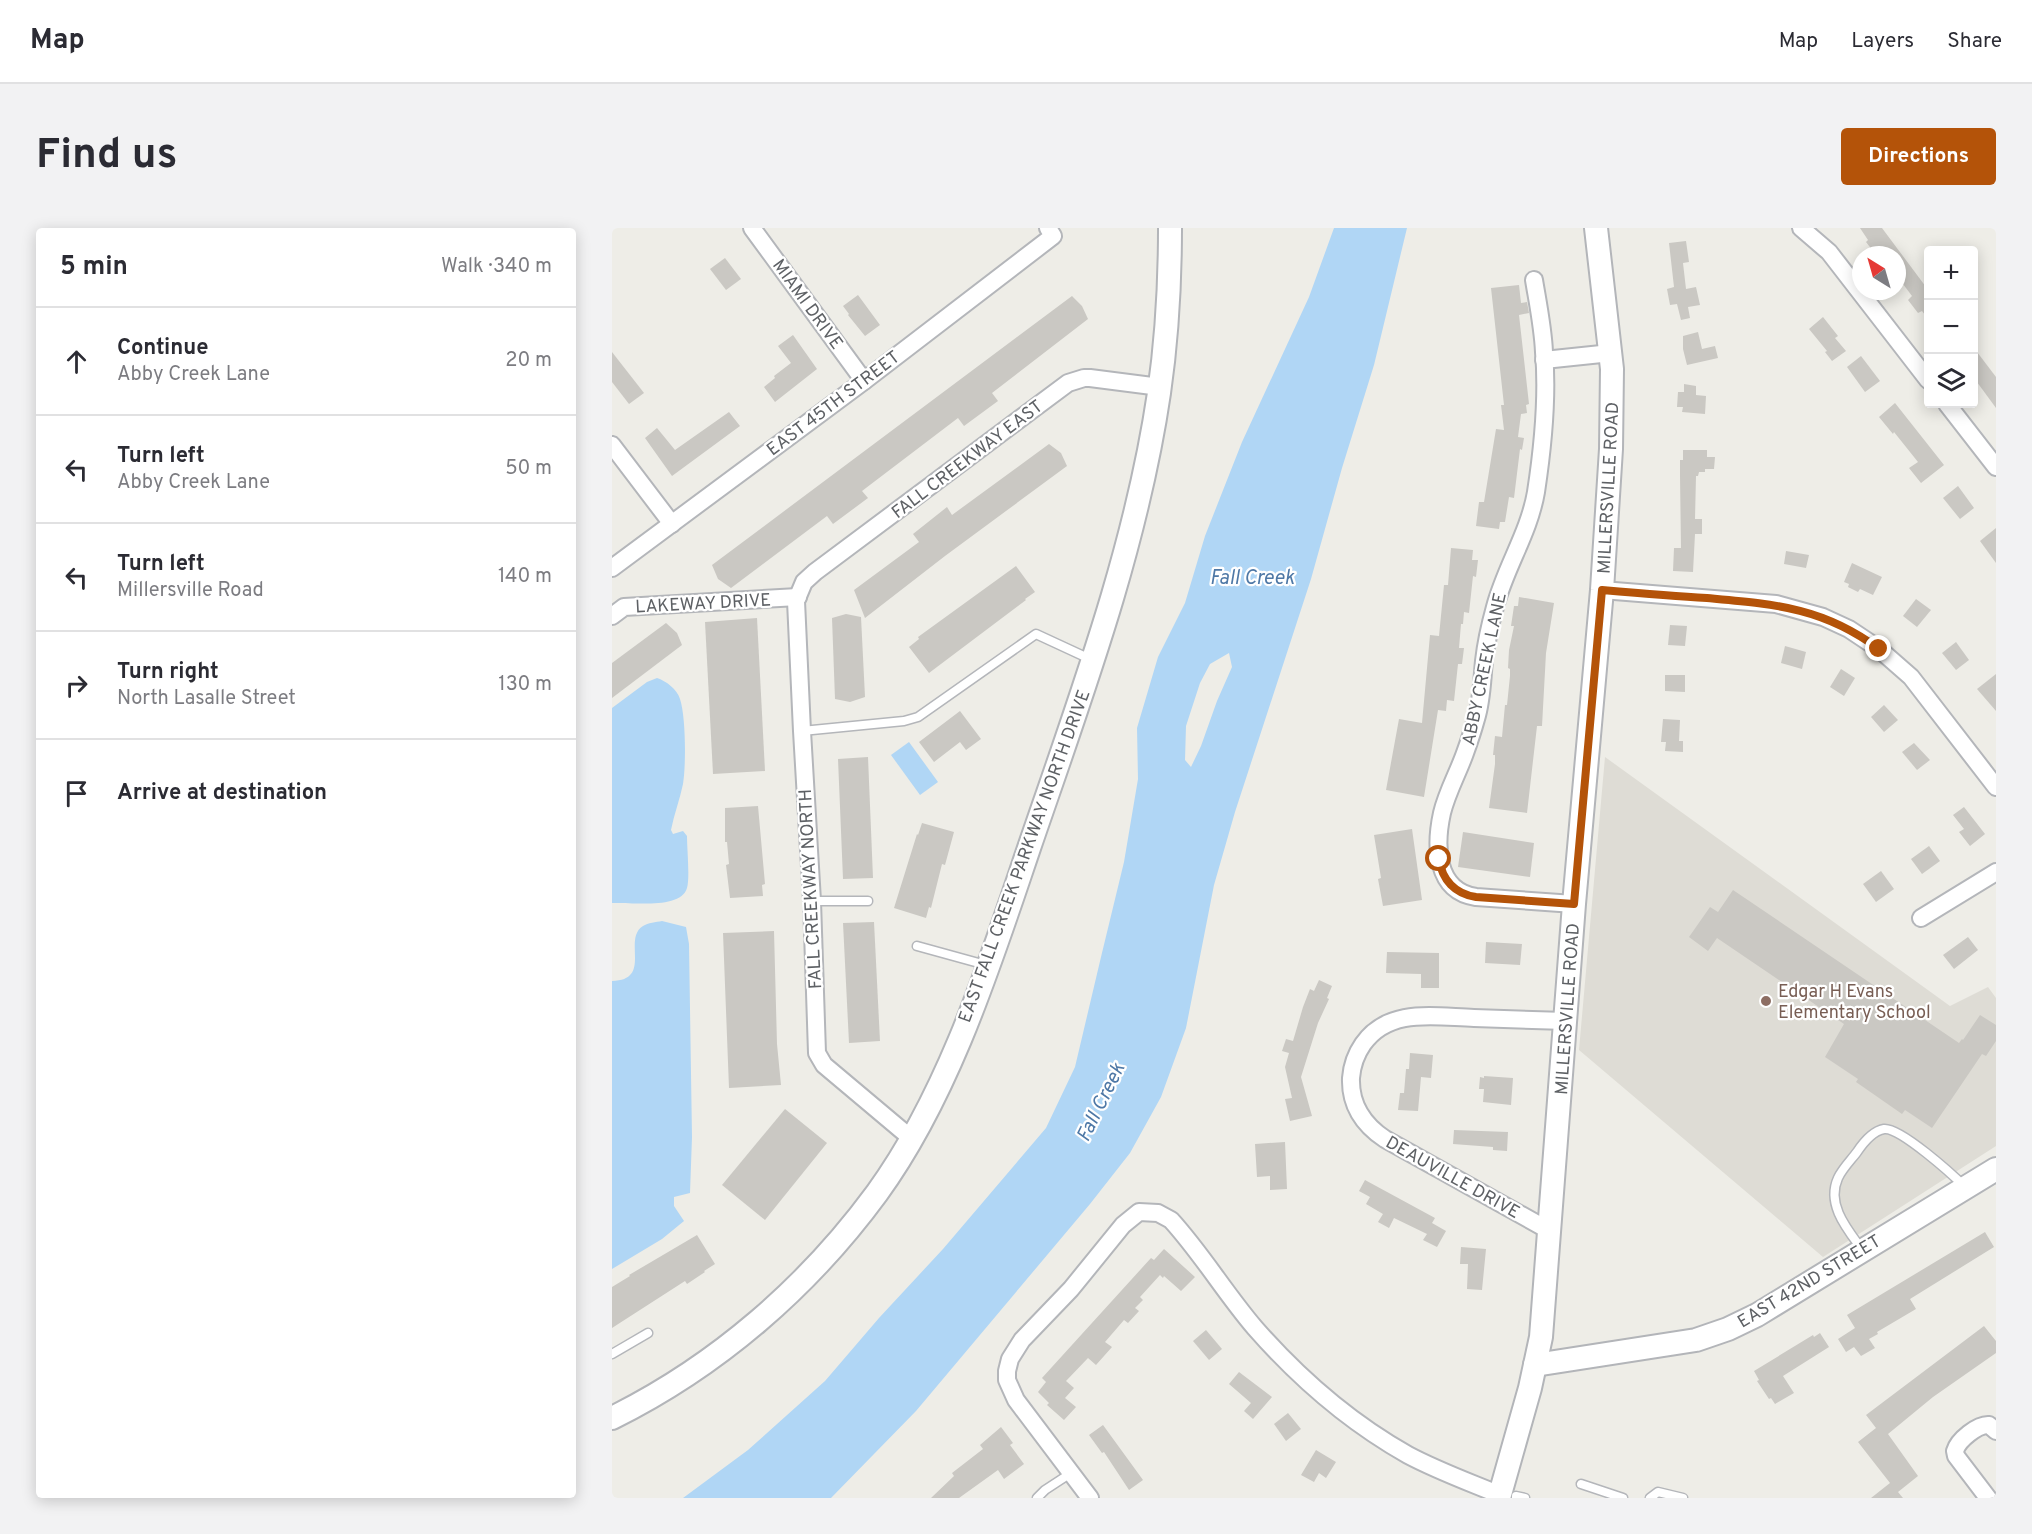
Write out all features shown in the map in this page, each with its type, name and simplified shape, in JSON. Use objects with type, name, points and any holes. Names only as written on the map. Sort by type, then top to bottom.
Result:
[{"type":"street","name":"MIAMI DRIVE","points":[[752,228],[864,381]]},
{"type":"street","name":"EAST FALL CREEK PARKWAY NORTH DRIVE","points":[[612,1418],[658,1394],[705,1363],[782,1301],[852,1225],[882,1185],[912,1139],[944,1076],[989,966],[1093,661],[1134,515],[1160,387],[1167,319],[1170,228]]},
{"type":"street","name":"MILLERSVILLE ROAD","points":[[1505,1497],[1541,1337],[1574,904],[1602,590],[1612,418],[1611,353],[1596,228]]},
{"type":"street","points":[[1801,228],[1829,252],[1924,374]]},
{"type":"street","name":"EAST 45TH STREET","points":[[612,568],[864,381],[1051,232]]},
{"type":"street","name":"ABBY CREEK LANE","points":[[1534,280],[1545,360],[1545,402],[1536,494],[1526,528],[1508,567],[1494,608],[1476,720],[1466,753],[1442,812],[1439,829],[1439,859],[1445,878],[1455,889],[1464,894],[1476,897],[1574,904]]},
{"type":"street","points":[[1545,360],[1611,353]]},
{"type":"street","name":"FALL CREEKWAY EAST","points":[[798,597],[804,582],[815,572],[1068,383],[1090,378],[1160,387]]},
{"type":"street","points":[[1950,408],[1996,467]]},
{"type":"street","points":[[612,445],[672,524]]},
{"type":"street","points":[[1602,590],[1776,604],[1823,617],[1849,629],[1885,653],[1911,677],[1996,786]]},
{"type":"street","name":"LAKEWAY DRIVE","points":[[612,616],[624,607],[798,597]]},
{"type":"street","name":"FALL CREEKWAY NORTH","points":[[798,597],[796,610],[818,1057],[824,1065],[912,1139]]},
{"type":"street","points":[[1921,918],[1996,872]]},
{"type":"street","name":"DEAUVILLE DRIVE","points":[[1550,1231],[1373,1131],[1360,1115],[1354,1102],[1351,1088],[1352,1074],[1357,1054],[1368,1037],[1379,1028],[1405,1017],[1566,1021]]},
{"type":"street","name":"EAST 42ND STREET","points":[[1535,1365],[1708,1336],[1748,1320],[1996,1169]]},
{"type":"street","points":[[1090,1498],[1016,1400],[1007,1380],[1007,1371],[1010,1359],[1022,1340],[1071,1289],[1123,1225],[1139,1212],[1158,1213],[1171,1220],[1264,1339],[1330,1400],[1404,1453],[1505,1497]]},
{"type":"street","points":[[1988,1498],[1954,1451],[1959,1442],[1982,1425],[1989,1425],[1996,1431]]},
{"type":"lane","points":[[802,731],[904,721],[918,717],[1036,633],[1093,661]]},
{"type":"lane","points":[[812,900],[868,901]]},
{"type":"lane","points":[[917,946],[989,966]]},
{"type":"lane","points":[[1862,1250],[1846,1228],[1837,1210],[1835,1192],[1838,1178],[1866,1140],[1884,1129],[1896,1131],[1949,1171],[1966,1187]]},
{"type":"lane","points":[[612,1354],[648,1332]]},
{"type":"lane","points":[[1037,1498],[1071,1473]]},
{"type":"lane","points":[[1581,1484],[1623,1498]]},
{"type":"lane","points":[[1650,1498],[1658,1492],[1683,1498]]},
{"type":"lane","points":[[1505,1497],[1525,1498]]},
{"type":"shaded area","points":[[1605,757],[1950,1006],[1988,987],[1996,998],[1996,1146],[1823,1257],[1579,1050]]},
{"type":"water","name":"Fall Creek","points":[[1334,228],[1407,228],[1374,365],[1311,579],[1235,812],[1214,885],[1186,1028],[1161,1097],[1130,1153],[1090,1204],[916,1411],[831,1498],[683,1498],[748,1450],[825,1381],[943,1249],[1046,1128],[1075,1067],[1124,862],[1138,779],[1137,728],[1158,657],[1185,603],[1205,536],[1242,442],[1309,297]],"holes":[[[1229,653],[1232,667],[1201,746],[1191,767],[1185,760],[1186,726],[1200,683],[1210,664]]]},
{"type":"water","points":[[657,678],[674,689],[679,695],[682,707],[685,742],[684,776],[671,830],[673,834],[683,831],[687,836],[687,888],[683,895],[665,902],[612,903],[612,708],[647,682]]},
{"type":"water","points":[[909,742],[938,782],[920,795],[891,755]]},
{"type":"water","points":[[662,921],[686,927],[689,944],[692,1137],[690,1193],[674,1197],[674,1206],[684,1221],[662,1239],[612,1269],[612,981],[624,979],[631,974],[634,967],[637,932],[645,925]]},
{"type":"building","points":[[1860,228],[1882,228],[1895,246],[1869,246],[1866,242],[1868,240]]},
{"type":"building","points":[[1686,241],[1689,262],[1683,263],[1686,289],[1696,287],[1700,305],[1688,307],[1690,318],[1681,320],[1677,304],[1670,305],[1667,289],[1674,287],[1669,243]]},
{"type":"building","points":[[725,258],[741,279],[726,290],[710,269]]},
{"type":"building","points":[[1906,260],[1924,284],[1924,314],[1922,311],[1918,313],[1908,300],[1912,296],[1906,288]]},
{"type":"building","points":[[1519,285],[1521,303],[1527,302],[1529,313],[1519,315],[1529,404],[1526,405],[1527,413],[1521,414],[1518,437],[1524,438],[1522,450],[1520,449],[1514,498],[1509,497],[1505,522],[1500,522],[1499,529],[1476,526],[1479,502],[1484,502],[1496,429],[1504,430],[1501,405],[1504,405],[1491,288]]},
{"type":"building","points":[[858,295],[880,325],[865,336],[843,306]]},
{"type":"building","points":[[1072,296],[1082,306],[1088,319],[992,393],[998,401],[964,426],[958,418],[862,491],[868,498],[833,524],[827,516],[731,588],[718,579],[712,565]]},
{"type":"building","points":[[1823,317],[1838,336],[1835,338],[1846,351],[1832,361],[1809,329]]},
{"type":"building","points":[[1698,332],[1702,349],[1715,346],[1718,358],[1687,365],[1683,336]]},
{"type":"building","points":[[793,335],[817,369],[775,402],[764,387],[791,363],[778,346]]},
{"type":"building","points":[[612,352],[644,393],[629,404],[612,382]]},
{"type":"building","points":[[1978,353],[1996,377],[1996,408],[1978,383]]},
{"type":"building","points":[[1861,356],[1880,381],[1865,392],[1847,367]]},
{"type":"building","points":[[1684,384],[1696,386],[1696,395],[1706,396],[1705,414],[1682,412],[1683,407],[1677,407],[1678,392],[1684,392]]},
{"type":"building","points":[[1895,403],[1944,465],[1921,483],[1909,468],[1918,462],[1879,417]]},
{"type":"building","points":[[729,412],[740,426],[672,476],[645,438],[657,428],[675,450]]},
{"type":"building","points":[[1049,444],[1061,453],[1067,466],[865,618],[854,590],[919,542],[913,534],[947,507],[952,515]]},
{"type":"building","points":[[1683,450],[1707,450],[1707,457],[1715,457],[1714,469],[1705,469],[1705,472],[1699,472],[1696,476],[1695,519],[1702,519],[1702,534],[1695,534],[1693,572],[1673,571],[1674,548],[1681,548],[1680,460],[1683,460]]},
{"type":"building","points":[[1958,486],[1974,508],[1960,519],[1943,498]]},
{"type":"building","points":[[1996,528],[1996,563],[1980,541]]},
{"type":"building","points":[[1451,548],[1473,550],[1472,560],[1478,560],[1476,577],[1473,576],[1469,613],[1464,612],[1463,624],[1461,624],[1459,648],[1464,648],[1462,664],[1458,664],[1454,701],[1447,700],[1446,711],[1438,710],[1424,797],[1386,790],[1399,719],[1422,723],[1430,635],[1439,636],[1444,585],[1448,585]]},
{"type":"building","points":[[1786,551],[1809,555],[1806,568],[1784,564]]},
{"type":"building","points":[[1852,563],[1882,577],[1873,595],[1860,589],[1858,592],[1844,582]]},
{"type":"building","points":[[1016,566],[1035,592],[929,673],[909,647],[919,639],[918,637]]},
{"type":"building","points":[[1519,597],[1554,603],[1546,653],[1542,726],[1537,726],[1527,813],[1489,808],[1495,764],[1495,755],[1493,755],[1495,736],[1502,737],[1510,676],[1509,650],[1514,626],[1511,626],[1514,606],[1518,606]]},
{"type":"building","points":[[1916,599],[1931,610],[1917,627],[1903,616]]},
{"type":"building","points":[[846,614],[861,617],[865,697],[850,702],[835,699],[832,618]]},
{"type":"building","points":[[757,618],[765,771],[713,774],[705,622]]},
{"type":"building","points":[[666,623],[677,633],[682,645],[612,698],[612,663]]},
{"type":"building","points":[[1670,625],[1687,626],[1685,646],[1668,645]]},
{"type":"building","points":[[1956,642],[1969,660],[1956,670],[1942,653]]},
{"type":"building","points":[[1785,646],[1806,652],[1802,669],[1781,663]]},
{"type":"building","points":[[1841,669],[1855,678],[1844,696],[1830,687]]},
{"type":"building","points":[[1996,674],[1996,711],[1977,689]]},
{"type":"building","points":[[1665,675],[1685,675],[1685,692],[1665,691]]},
{"type":"building","points":[[1884,705],[1898,720],[1884,732],[1871,717]]},
{"type":"building","points":[[960,711],[981,739],[966,750],[960,742],[934,762],[919,742]]},
{"type":"building","points":[[1663,719],[1680,720],[1679,741],[1683,741],[1683,752],[1665,751],[1666,742],[1661,742]]},
{"type":"building","points":[[1914,743],[1930,760],[1917,770],[1902,752]]},
{"type":"building","points":[[868,757],[873,878],[843,879],[838,759]]},
{"type":"building","points":[[758,806],[765,884],[762,885],[763,896],[730,898],[726,865],[729,864],[727,842],[725,842],[725,808]]},
{"type":"building","points":[[1964,807],[1985,834],[1970,846],[1959,832],[1964,829],[1953,815]]},
{"type":"building","points":[[922,823],[954,832],[926,918],[894,908]]},
{"type":"building","points":[[1412,829],[1422,900],[1383,906],[1374,835]]},
{"type":"building","points":[[1463,832],[1534,843],[1530,877],[1458,867]]},
{"type":"building","points":[[1929,846],[1940,861],[1922,874],[1911,859]]},
{"type":"building","points":[[1881,871],[1894,889],[1876,902],[1863,884]]},
{"type":"building","points":[[1733,890],[1959,1043],[1980,1015],[1996,1025],[1996,1041],[1986,1056],[1982,1054],[1932,1128],[1905,1110],[1902,1114],[1856,1082],[1858,1079],[1825,1057],[1844,1024],[1717,938],[1708,951],[1689,937],[1710,907],[1718,912]]},
{"type":"building","points":[[874,922],[880,1041],[849,1043],[843,923]]},
{"type":"building","points":[[774,931],[777,1044],[781,1085],[729,1088],[723,933]]},
{"type":"building","points":[[1968,937],[1978,950],[1954,969],[1943,955]]},
{"type":"building","points":[[1486,942],[1522,944],[1520,965],[1485,963]]},
{"type":"building","points":[[1387,952],[1439,953],[1439,988],[1421,988],[1421,974],[1386,973]]},
{"type":"building","points":[[1319,980],[1332,986],[1301,1077],[1312,1116],[1290,1121],[1285,1099],[1292,1098],[1285,1067],[1289,1053],[1282,1051],[1286,1039],[1293,1041],[1310,989],[1314,991]]},
{"type":"building","points":[[1410,1053],[1433,1055],[1431,1078],[1421,1077],[1418,1111],[1398,1110],[1400,1093],[1404,1093]]},
{"type":"building","points":[[1484,1076],[1513,1078],[1511,1105],[1483,1102],[1484,1089],[1479,1089],[1480,1077],[1484,1078]]},
{"type":"building","points":[[785,1109],[827,1143],[765,1220],[722,1185]]},
{"type":"building","points":[[1454,1130],[1508,1132],[1507,1151],[1493,1150],[1493,1147],[1453,1144]]},
{"type":"building","points":[[1285,1142],[1287,1189],[1270,1190],[1270,1176],[1257,1177],[1255,1144]]},
{"type":"building","points":[[1365,1180],[1435,1218],[1432,1223],[1446,1231],[1437,1247],[1423,1240],[1427,1234],[1394,1218],[1389,1228],[1378,1222],[1383,1214],[1366,1204],[1370,1197],[1359,1191]]},
{"type":"building","points":[[1985,1232],[1994,1247],[1910,1299],[1916,1309],[1869,1339],[1875,1348],[1861,1356],[1854,1347],[1846,1352],[1838,1339],[1855,1328],[1847,1315]]},
{"type":"building","points":[[697,1235],[715,1264],[687,1284],[685,1281],[612,1328],[612,1287]]},
{"type":"building","points":[[1461,1247],[1486,1249],[1482,1290],[1467,1289],[1468,1264],[1460,1264]]},
{"type":"building","points":[[1164,1249],[1195,1277],[1181,1291],[1160,1275],[1140,1297],[1143,1300],[1135,1308],[1139,1311],[1128,1323],[1124,1320],[1105,1342],[1112,1347],[1096,1365],[1088,1358],[1066,1381],[1074,1388],[1065,1398],[1076,1407],[1064,1420],[1047,1405],[1049,1403],[1038,1392],[1046,1382],[1042,1378],[1151,1258],[1154,1260]]},
{"type":"building","points":[[1984,1326],[1996,1341],[1996,1353],[1933,1397],[1888,1434],[1918,1476],[1898,1492],[1903,1498],[1871,1498],[1890,1483],[1858,1442],[1876,1428],[1866,1415]]},
{"type":"building","points":[[1206,1330],[1222,1349],[1209,1360],[1193,1341]]},
{"type":"building","points":[[1820,1333],[1829,1347],[1783,1376],[1794,1393],[1775,1404],[1757,1381],[1759,1380],[1754,1371]]},
{"type":"building","points":[[1239,1372],[1272,1397],[1253,1419],[1244,1411],[1251,1403],[1229,1384]]},
{"type":"building","points":[[1288,1413],[1301,1429],[1286,1441],[1274,1424]]},
{"type":"building","points":[[1103,1425],[1143,1480],[1129,1490],[1104,1452],[1102,1453],[1089,1435]]},
{"type":"building","points":[[1001,1427],[1013,1443],[1010,1445],[1024,1464],[1004,1479],[998,1470],[959,1498],[931,1498],[954,1476],[952,1473],[983,1449],[980,1445]]},
{"type":"building","points":[[1316,1450],[1336,1462],[1326,1478],[1319,1473],[1314,1482],[1301,1475]]},
{"type":"place","name":"Edgar H Evans Elementary School","points":[[1766,1001]]},
{"type":"route","points":[[1439,859],[1445,878],[1455,889],[1464,894],[1476,897],[1574,904],[1602,590],[1776,604],[1829,620],[1849,629],[1879,649]]}]
